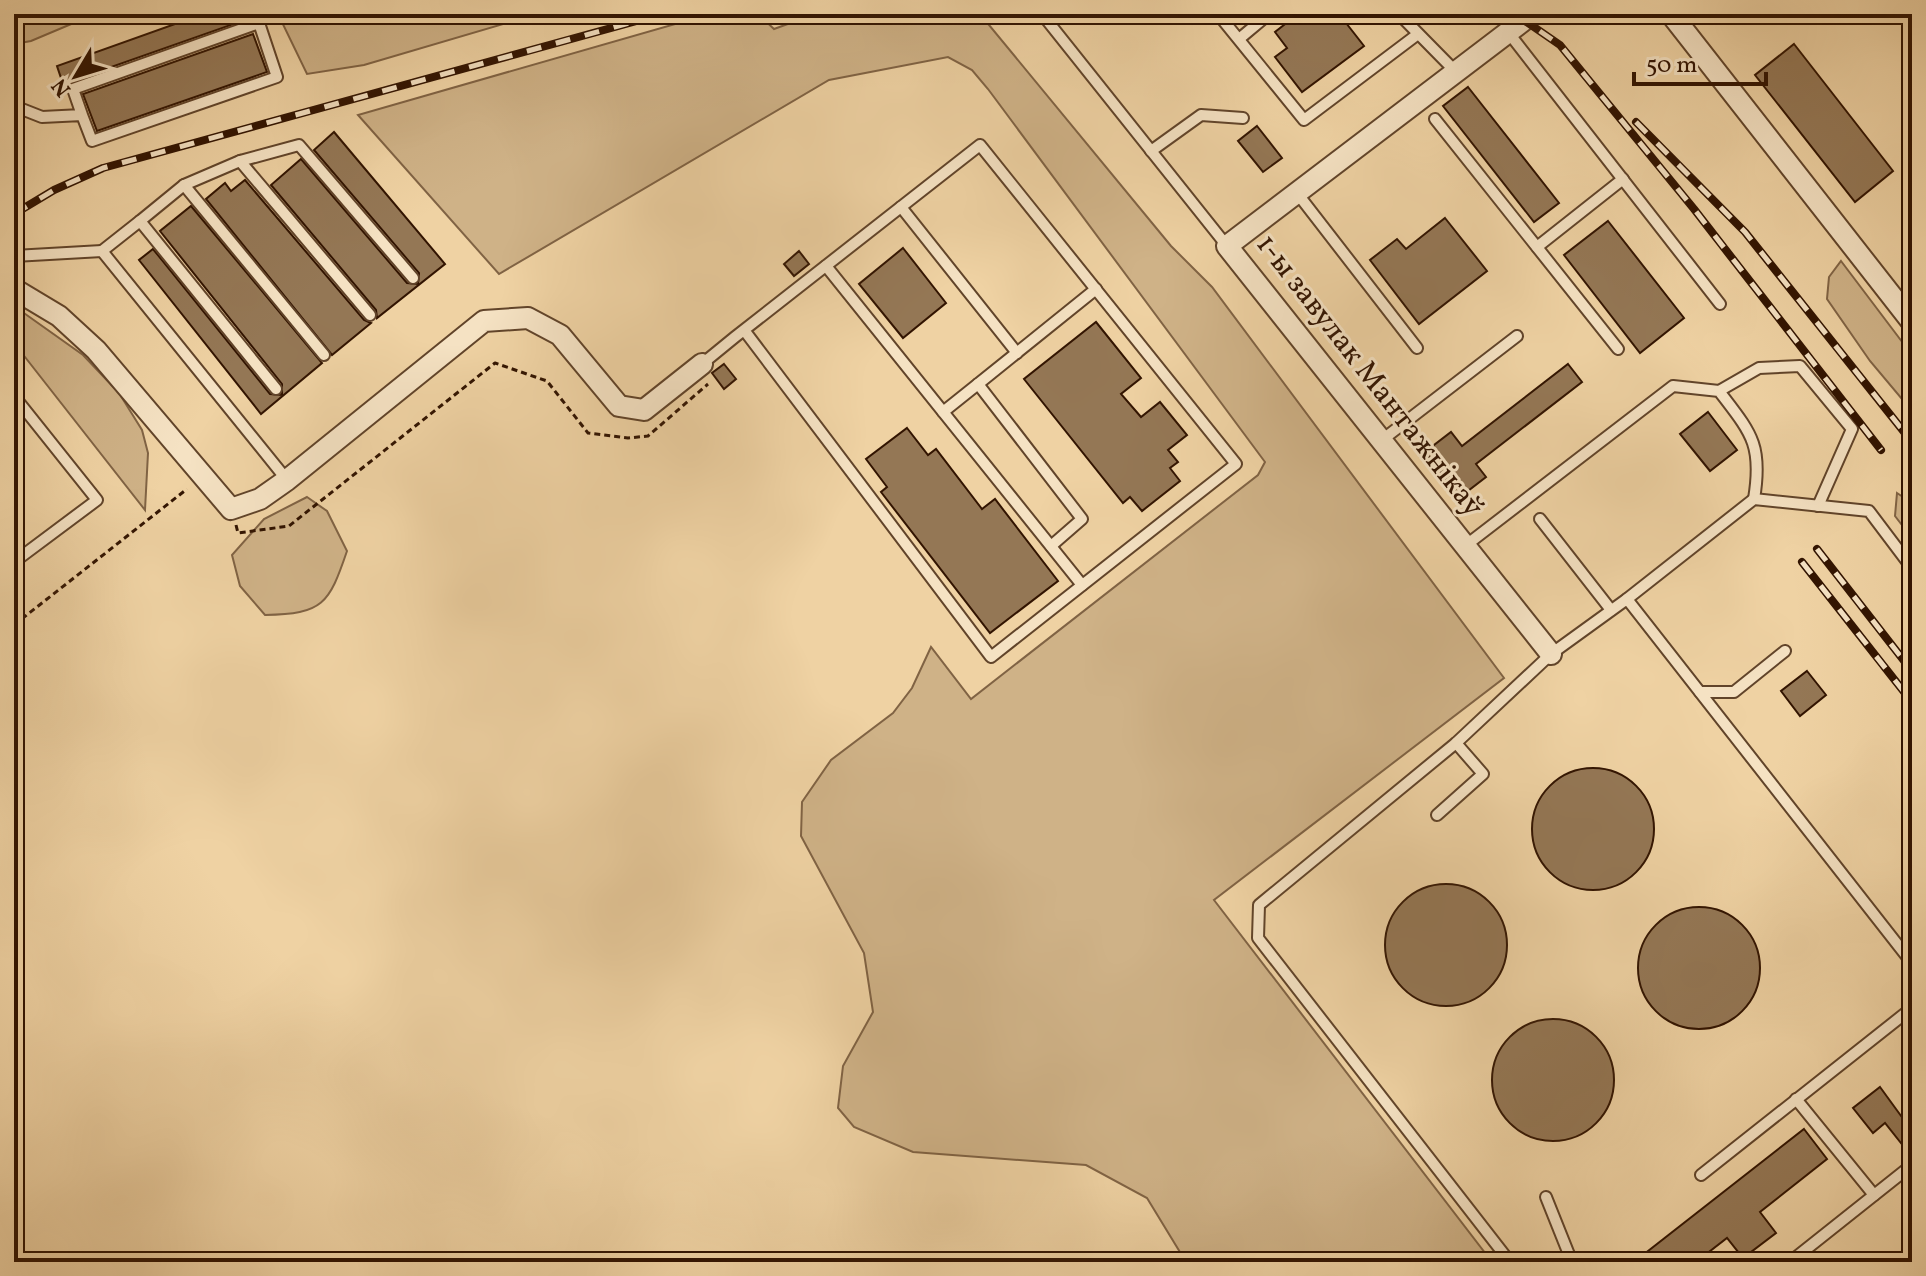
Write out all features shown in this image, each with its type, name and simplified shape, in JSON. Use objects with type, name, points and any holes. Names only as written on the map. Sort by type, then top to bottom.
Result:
[{"type":"street","name":"1-ы завулак Мантажнікаў","points":[[1532,14],[1227,246],[1551,654]]},
{"type":"street","points":[[1671,14],[1912,322]]},
{"type":"street","points":[[14,289],[59,316],[96,350],[231,509],[260,499],[287,480],[484,321],[528,318],[560,335],[619,406],[644,410],[701,364]]},
{"type":"lane","points":[[1042,14],[1227,246]]},
{"type":"lane","points":[[1218,14],[1304,120],[1418,34]]},
{"type":"lane","points":[[1239,39],[1269,14]]},
{"type":"lane","points":[[1399,14],[1456,72]]},
{"type":"lane","points":[[259,23],[277,77],[92,141],[82,115],[73,89],[259,23]]},
{"type":"lane","points":[[1508,32],[1720,304]]},
{"type":"lane","points":[[14,150],[18,144],[14,107],[42,117],[82,115]]},
{"type":"lane","points":[[1151,151],[1201,115],[1243,118]]},
{"type":"lane","points":[[1435,119],[1618,349]]},
{"type":"lane","points":[[14,256],[102,251],[184,185],[240,161],[299,145],[413,278]]},
{"type":"lane","points":[[701,364],[744,330],[980,145],[1236,464],[991,657],[744,330]]},
{"type":"lane","points":[[240,161],[370,315]]},
{"type":"lane","points":[[1537,247],[1623,179]]},
{"type":"lane","points":[[184,185],[324,355]]},
{"type":"lane","points":[[1297,193],[1417,348]]},
{"type":"lane","points":[[901,207],[1017,353]]},
{"type":"lane","points":[[140,221],[276,389]]},
{"type":"lane","points":[[102,251],[287,480]]},
{"type":"lane","points":[[826,266],[1082,585]]},
{"type":"lane","points":[[943,412],[1096,289]]},
{"type":"lane","points":[[1382,440],[1517,336]]},
{"type":"lane","points":[[1465,546],[1673,386],[1719,391],[1759,368],[1800,366],[1852,429],[1818,506]]},
{"type":"lane","points":[[978,384],[1082,519],[1051,546]]},
{"type":"lane","points":[[1510,1262],[1258,938],[1259,905],[1456,743],[1551,654],[1627,599],[1754,499],[1760,466],[1751,432],[1719,391]]},
{"type":"lane","points":[[14,396],[97,500],[14,562]]},
{"type":"lane","points":[[1754,499],[1869,511],[1912,568]]},
{"type":"lane","points":[[1540,519],[1611,610]]},
{"type":"lane","points":[[1627,599],[1912,963]]},
{"type":"lane","points":[[1700,692],[1734,692],[1785,651]]},
{"type":"lane","points":[[1437,815],[1483,774],[1456,743]]},
{"type":"lane","points":[[1701,1175],[1912,1008]]},
{"type":"lane","points":[[1796,1099],[1874,1195]]},
{"type":"lane","points":[[1790,1262],[1912,1165]]},
{"type":"lane","points":[[1546,1197],[1572,1262]]},
{"type":"path","points":[[231,509],[238,533],[289,526],[495,363],[547,381],[588,433],[628,438],[648,436],[708,385],[701,364]]},
{"type":"path","points":[[14,625],[204,475]]},
{"type":"shaded area","points":[[14,14],[95,14],[31,41],[14,44]]},
{"type":"shaded area","points":[[278,14],[537,14],[364,65],[307,74]]},
{"type":"shaded area","points":[[710,14],[758,14],[774,29],[815,14],[980,14],[1171,246],[1212,287],[1504,678],[1214,900],[1492,1262],[1186,1262],[1147,1198],[1086,1165],[913,1152],[854,1127],[838,1108],[843,1066],[873,1012],[864,953],[801,836],[802,802],[831,760],[893,713],[912,688],[931,647],[971,699],[1258,475],[1265,462],[988,89],[972,70],[948,57],[829,80],[499,274],[358,115]]},
{"type":"shaded area","points":[[1841,261],[1912,355],[1912,411],[1870,361],[1827,299],[1829,277]]},
{"type":"shaded area","points":[[14,306],[83,355],[119,393],[142,430],[148,453],[145,510],[14,343]]},
{"type":"shaded area","points":[[1897,493],[1912,503],[1912,538],[1895,516]]},
{"type":"shaded area","points":[[307,497],[327,511],[347,551],[341,569],[328,594],[312,608],[265,615],[240,586],[232,555],[264,519]]},
{"type":"building","points":[[203,14],[246,14],[248,19],[63,84],[57,66]]},
{"type":"building","points":[[1298,14],[1339,14],[1364,46],[1302,92],[1275,57],[1287,48],[1275,32]]},
{"type":"building","points":[[253,34],[267,72],[97,131],[83,94]]},
{"type":"building","points":[[1794,44],[1893,171],[1855,202],[1755,75]]},
{"type":"building","points":[[1468,87],[1559,203],[1534,222],[1443,106]]},
{"type":"building","points":[[1257,126],[1282,158],[1263,172],[1238,141]]},
{"type":"building","points":[[334,132],[445,264],[377,318],[376,310],[271,185],[301,159],[407,283],[418,284],[419,273],[314,150]]},
{"type":"building","points":[[245,180],[364,320],[371,323],[332,355],[206,199],[225,183],[231,191]]},
{"type":"building","points":[[191,206],[322,363],[261,414],[139,260],[153,249],[270,394],[282,395],[282,384],[160,231]]},
{"type":"building","points":[[1445,218],[1487,271],[1419,324],[1370,260],[1397,239],[1406,249]]},
{"type":"building","points":[[1608,221],[1684,318],[1640,353],[1564,255]]},
{"type":"building","points":[[903,248],[946,303],[903,338],[859,284]]},
{"type":"building","points":[[799,251],[809,264],[794,276],[784,264]]},
{"type":"building","points":[[1096,322],[1141,378],[1121,394],[1141,417],[1160,402],[1187,435],[1168,450],[1178,462],[1170,468],[1180,481],[1142,511],[1130,497],[1123,503],[1024,379]]},
{"type":"building","points":[[724,364],[736,379],[724,389],[712,373]]},
{"type":"building","points":[[1568,364],[1582,382],[1476,464],[1486,477],[1460,497],[1425,452],[1451,432],[1462,446]]},
{"type":"building","points":[[1708,412],[1737,450],[1710,471],[1680,434]]},
{"type":"building","points":[[907,428],[928,455],[936,449],[982,509],[995,499],[1058,581],[990,633],[881,492],[887,487],[866,459]]},
{"type":"building","points":[[1807,671],[1826,695],[1800,716],[1781,691]]},
{"type":"building","points":[[1593,768],[1616,773],[1636,786],[1649,806],[1654,829],[1649,852],[1636,872],[1616,885],[1593,890],[1570,885],[1550,872],[1537,852],[1532,829],[1537,806],[1550,786],[1570,773]]},
{"type":"building","points":[[1446,884],[1469,889],[1489,902],[1502,922],[1507,945],[1502,968],[1489,988],[1469,1001],[1446,1006],[1423,1001],[1403,988],[1390,968],[1385,945],[1390,922],[1403,902],[1423,889]]},
{"type":"building","points":[[1699,907],[1722,912],[1742,925],[1755,945],[1760,968],[1755,991],[1742,1011],[1722,1024],[1699,1029],[1676,1024],[1656,1011],[1643,991],[1638,968],[1643,945],[1656,925],[1676,912]]},
{"type":"building","points":[[1553,1019],[1576,1024],[1596,1037],[1609,1057],[1614,1080],[1609,1103],[1596,1123],[1576,1136],[1553,1141],[1530,1136],[1510,1123],[1497,1103],[1492,1080],[1497,1057],[1510,1037],[1530,1024]]},
{"type":"building","points":[[1880,1087],[1912,1131],[1912,1157],[1885,1123],[1873,1133],[1853,1108]]},
{"type":"building","points":[[1804,1129],[1827,1159],[1760,1212],[1776,1233],[1743,1258],[1727,1238],[1696,1262],[1634,1262]]},
{"type":"railway","points":[[14,214],[54,190],[103,168],[662,14]]},
{"type":"railway","points":[[1515,14],[1560,45],[1694,209],[1881,450]]},
{"type":"railway","points":[[1636,122],[1745,232],[1912,442]]},
{"type":"railway","points":[[1817,549],[1912,671]]},
{"type":"railway","points":[[1802,562],[1912,702]]}]
